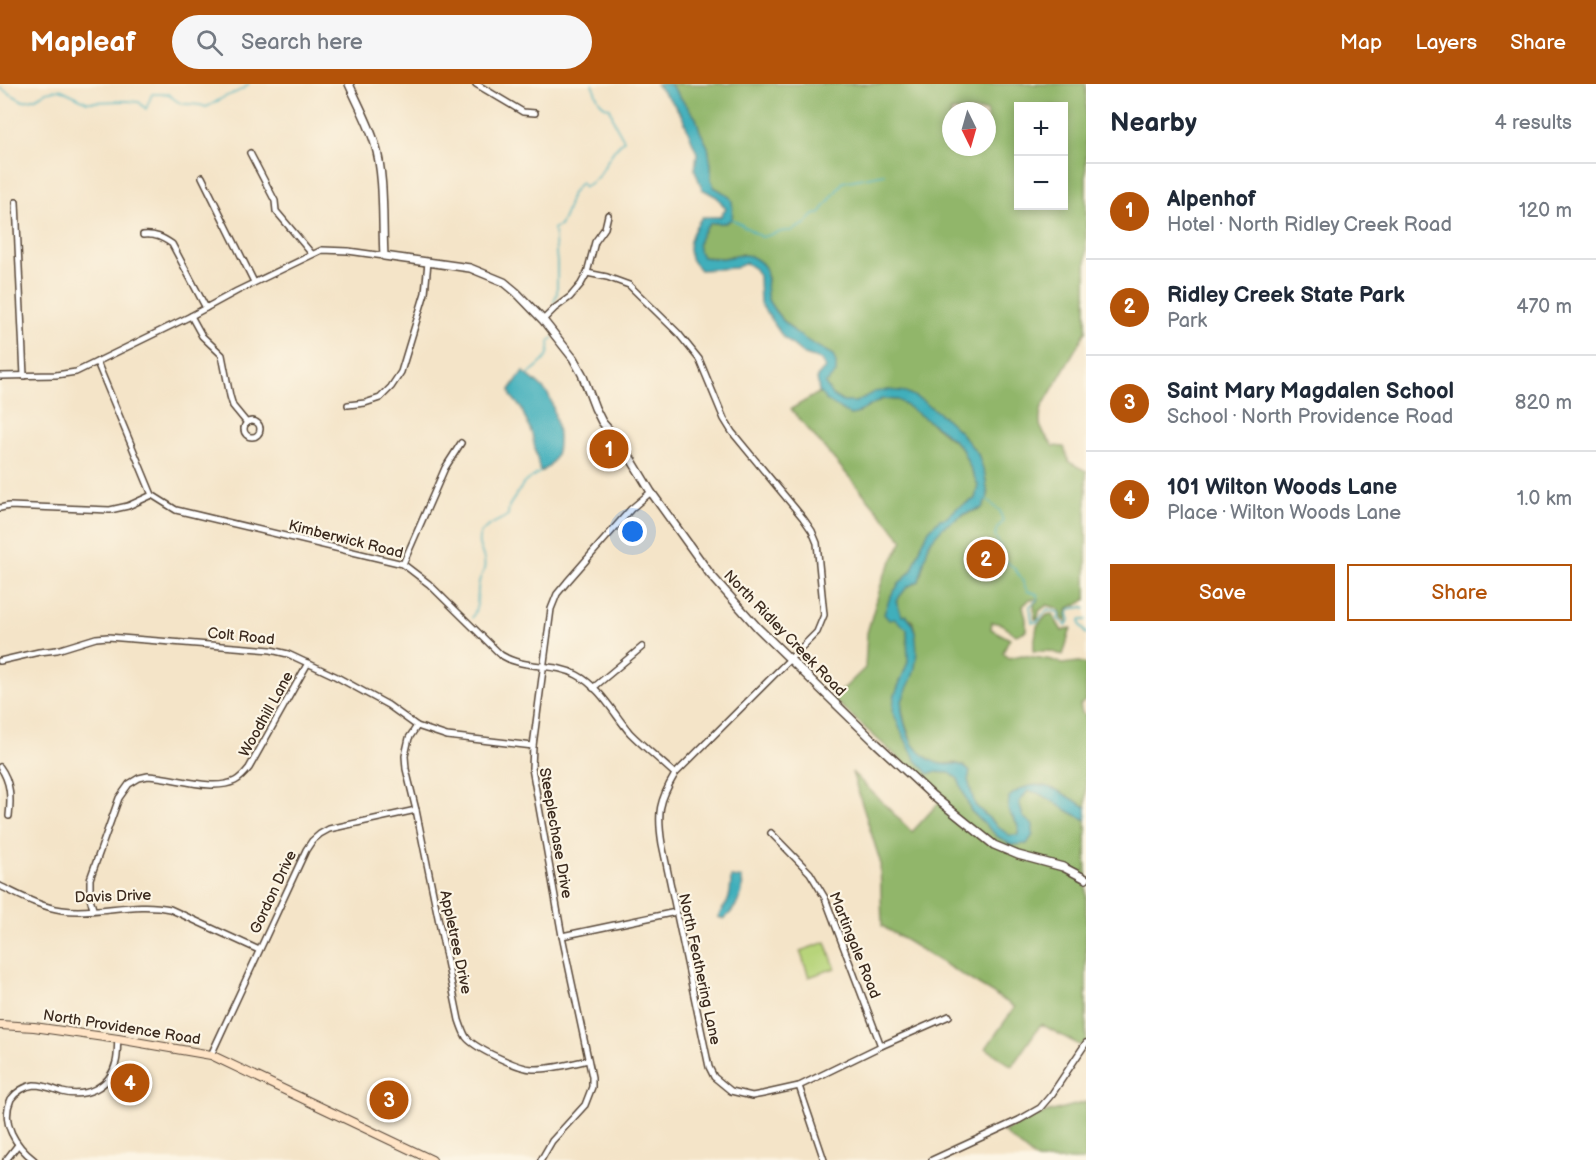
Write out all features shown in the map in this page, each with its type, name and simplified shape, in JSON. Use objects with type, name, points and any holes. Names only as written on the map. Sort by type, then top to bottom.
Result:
[{"type":"main road","name":"North Providence Road","points":[[0,1025],[34,1027],[211,1055],[414,1156],[432,1160]]},
{"type":"street","points":[[0,376],[56,375],[76,372],[321,250],[384,256],[379,160],[375,143],[349,84]]},
{"type":"street","points":[[476,84],[523,112],[535,113]]},
{"type":"street","points":[[250,153],[275,201],[276,211],[312,254]]},
{"type":"street","points":[[202,177],[254,282]]},
{"type":"street","points":[[16,202],[24,376]]},
{"type":"street","points":[[543,320],[570,297],[581,284],[587,273],[595,242],[605,228],[608,215]]},
{"type":"street","points":[[143,235],[153,234],[163,237],[172,244],[206,308]]},
{"type":"street","name":"North Ridley Creek Road","points":[[384,256],[470,268],[504,282],[516,292],[543,320],[573,358],[602,422],[628,454],[651,492],[710,574],[789,660],[933,796],[994,845],[1018,855],[1063,867],[1086,879]]},
{"type":"street","points":[[348,405],[365,404],[380,398],[401,372],[424,293],[428,262]]},
{"type":"street","name":"North Feathering Lane","points":[[587,273],[629,285],[678,333],[699,358],[724,419],[732,432],[812,531],[817,543],[824,615],[817,632],[675,774],[660,804],[662,844],[709,1067],[714,1077],[731,1092],[752,1096],[800,1086],[949,1016]]},
{"type":"street","points":[[191,316],[202,336],[222,355],[233,406],[247,423]]},
{"type":"street","points":[[0,508],[9,506],[110,510],[128,506],[152,495],[97,362]]},
{"type":"street","points":[[402,564],[445,468],[461,443]]},
{"type":"street","name":"Steeplechase Drive","points":[[541,1160],[552,1141],[585,1105],[592,1087],[592,1077],[562,936],[532,768],[551,609],[557,594],[631,509],[651,492]]},
{"type":"street","name":"Kimberwick Road","points":[[152,495],[176,510],[402,564],[429,584],[501,656],[511,662],[567,671],[577,675],[593,688],[633,735],[675,774]]},
{"type":"street","name":"Colt Road","points":[[0,661],[108,637],[272,650],[308,663],[388,705],[417,726],[447,736],[533,746]]},
{"type":"street","points":[[593,688],[642,647]]},
{"type":"street","name":"Woodhill Lane","points":[[93,909],[90,879],[119,798],[129,784],[148,776],[209,785],[234,782],[249,768],[308,663]]},
{"type":"street","name":"Appletree Drive","points":[[417,726],[409,738],[405,756],[406,769],[459,1020],[466,1037],[480,1048],[530,1069],[588,1060]]},
{"type":"street","points":[[0,767],[6,776],[11,797],[9,816]]},
{"type":"street","name":"Gordon Drive","points":[[211,1055],[312,841],[320,834],[338,826],[416,810]]},
{"type":"street","name":"Martingale Road","points":[[771,833],[810,873],[825,898],[881,1046]]},
{"type":"street","name":"Davis Drive","points":[[0,886],[26,898],[62,910],[158,906],[184,915],[259,950]]},
{"type":"street","points":[[562,936],[676,912]]},
{"type":"street","points":[[34,1160],[16,1146],[6,1130],[3,1116],[7,1103],[24,1088],[35,1085],[75,1094],[87,1093],[100,1087],[109,1078],[116,1064],[118,1039]]},
{"type":"street","points":[[932,1160],[1040,1108],[1086,1043]]},
{"type":"street","points":[[800,1086],[824,1160]]},
{"type":"street","points":[[6,1160],[16,1146]]},
{"type":"green space","points":[[670,84],[1086,84],[1086,331],[1042,407],[1040,424],[1053,446],[1064,447],[1069,462],[1086,471],[1086,600],[1067,610],[1067,622],[1062,619],[1058,609],[1047,605],[1039,611],[1038,619],[1035,619],[1034,605],[1039,599],[1030,599],[1023,606],[1026,631],[1016,635],[1001,624],[992,622],[991,629],[1010,639],[1003,653],[1009,658],[1022,655],[1062,664],[1079,662],[1086,664],[1086,700],[1080,705],[1082,713],[1086,715],[1086,807],[1048,787],[1029,786],[1009,797],[1015,821],[1019,827],[1018,835],[1009,836],[975,805],[968,780],[970,772],[964,766],[934,762],[913,745],[901,704],[916,645],[915,631],[912,620],[902,616],[896,601],[907,587],[919,581],[929,544],[938,531],[959,517],[982,508],[988,496],[985,475],[978,454],[960,432],[921,400],[874,392],[856,402],[843,402],[831,395],[825,384],[833,355],[801,338],[780,317],[768,301],[765,287],[768,277],[742,254],[723,258],[702,257],[698,247],[701,234],[711,223],[725,223],[732,219],[733,207],[728,196],[714,187],[708,147],[696,118]]},
{"type":"green space","points":[[820,392],[856,414],[882,399],[899,400],[961,447],[978,485],[975,499],[957,508],[922,544],[912,570],[890,597],[895,619],[907,629],[908,662],[894,697],[900,729],[933,772],[950,773],[958,779],[971,811],[998,837],[1027,844],[1019,801],[1028,791],[1044,796],[1086,820],[1086,1045],[1079,1045],[1041,1024],[1012,1066],[986,1048],[1015,1007],[882,926],[880,861],[852,772],[912,832],[943,798],[833,699],[865,668],[867,633],[883,578],[903,540],[791,409]]},
{"type":"green space","points":[[1052,614],[1062,631],[1071,628],[1063,655],[1049,651],[1033,651],[1037,626],[1047,615]]},
{"type":"green space","points":[[826,942],[835,968],[809,977],[800,951]]},
{"type":"green space","points":[[1086,1102],[1086,1160],[1037,1160],[1003,1132],[1038,1115]]},
{"type":"water","points":[[656,84],[670,84],[696,118],[708,147],[714,187],[729,196],[732,202],[732,219],[725,223],[711,223],[704,230],[699,243],[702,257],[721,258],[744,255],[762,263],[767,272],[768,299],[775,311],[801,337],[833,355],[836,373],[825,384],[832,395],[843,402],[856,402],[874,392],[889,390],[906,392],[944,417],[978,454],[985,475],[988,496],[982,508],[964,514],[943,527],[929,543],[919,581],[907,587],[896,601],[902,616],[906,615],[910,620],[916,640],[917,655],[913,677],[902,702],[905,725],[914,746],[933,761],[966,768],[970,772],[968,780],[975,805],[1009,835],[1018,835],[1019,827],[1008,810],[1009,797],[1029,786],[1048,787],[1086,807],[1086,820],[1044,796],[1028,791],[1019,802],[1023,817],[1033,825],[1033,835],[1027,844],[1011,845],[998,837],[971,811],[958,779],[950,773],[933,772],[929,774],[915,759],[893,712],[894,697],[908,662],[907,629],[895,619],[889,620],[884,614],[890,597],[912,570],[929,530],[940,519],[946,518],[957,508],[975,499],[978,485],[961,447],[943,431],[898,400],[882,399],[850,415],[826,400],[819,392],[817,377],[825,368],[821,360],[805,355],[783,337],[760,303],[759,276],[755,269],[746,263],[735,268],[700,270],[693,262],[689,247],[696,226],[702,217],[720,217],[726,209],[717,197],[702,189],[695,170],[697,153],[682,116]]},
{"type":"water","points":[[523,371],[548,394],[557,428],[558,445],[553,461],[540,472],[532,434],[521,408],[511,396],[510,390]]},
{"type":"water","points":[[731,877],[741,878],[741,895],[736,906],[724,919],[718,917],[728,900]]},
{"type":"waterway","points":[[0,88],[23,101],[60,89],[87,102],[139,102],[146,109],[152,94],[169,94],[183,104],[206,107],[242,90],[249,84]]},
{"type":"waterway","points":[[554,302],[557,293],[554,228],[560,226],[572,193],[581,182],[584,187],[595,179],[614,150],[624,140],[615,124],[610,108],[600,102],[592,84]]},
{"type":"waterway","points":[[732,219],[762,237],[791,231],[820,213],[843,182],[884,174]]},
{"type":"waterway","points":[[528,375],[547,357],[549,341],[553,338]]},
{"type":"waterway","points":[[472,618],[485,564],[479,546],[479,537],[487,527],[508,515],[509,506],[524,483],[540,472]]},
{"type":"waterway","points":[[986,499],[1000,511],[1003,522],[997,528],[995,536],[1003,559],[1014,568],[1027,591],[1037,594],[1038,599],[1030,606],[1032,622],[1039,621],[1048,609],[1060,613],[1058,619],[1066,625],[1070,620],[1068,614],[1070,609],[1086,608]]},
{"type":"waterway","points":[[1086,620],[1080,620],[1086,634]]},
{"type":"place","name":"Alpenhof","points":[[609,449]]},
{"type":"place","name":"Ridley Creek State Park","points":[[986,559]]},
{"type":"place","name":"101 Wilton Woods Lane","points":[[130,1083]]},
{"type":"place","name":"Saint Mary Magdalen School","points":[[389,1100]]}]
